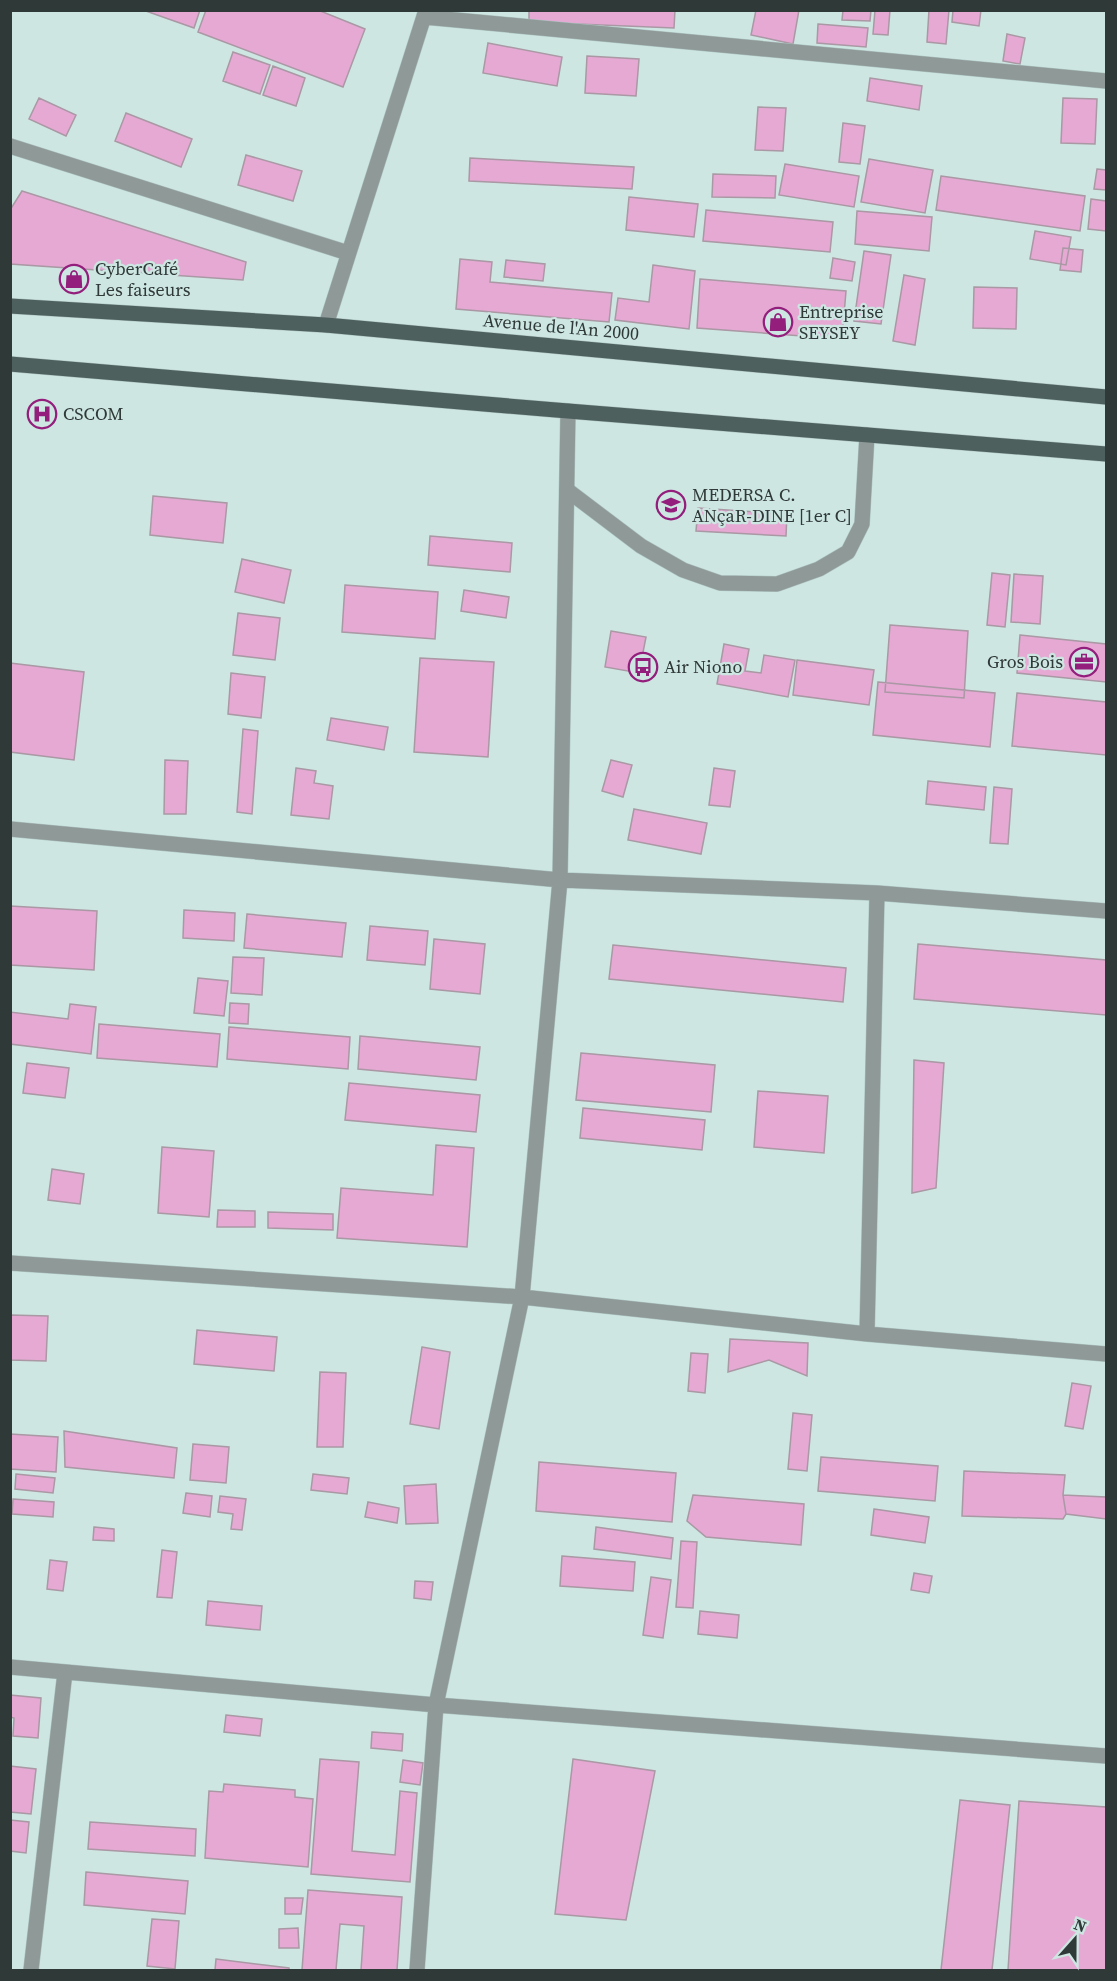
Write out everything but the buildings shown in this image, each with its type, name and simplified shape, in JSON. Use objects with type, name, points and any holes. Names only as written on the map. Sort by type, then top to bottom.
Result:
[{"type":"main road","name":"Avenue de l'An 2000","points":[[10,306],[326,325],[1107,397]]},
{"type":"main road","points":[[10,364],[1107,454]]},
{"type":"street","points":[[326,325],[425,14],[1107,81]]},
{"type":"street","points":[[10,146],[348,254]]},
{"type":"street","points":[[417,1971],[436,1705],[522,1297],[560,880],[568,411]]},
{"type":"street","points":[[567,490],[641,546],[683,570],[720,583],[777,584],[819,569],[848,552],[862,524],[867,435]]},
{"type":"street","points":[[10,829],[560,880],[877,893],[1107,911]]},
{"type":"street","points":[[867,1334],[877,893]]},
{"type":"street","points":[[10,1263],[522,1297],[867,1334],[1107,1354]]},
{"type":"street","points":[[10,1667],[436,1705],[1107,1756]]},
{"type":"street","points":[[31,1971],[65,1672]]},
{"type":"place","name":"CyberCafé Les faiseurs","points":[[74,279]]},
{"type":"place","name":"Entreprise SEYSEY","points":[[778,322]]},
{"type":"place","name":"CSCOM","points":[[42,414]]},
{"type":"place","name":"MEDERSA C. ANçaR-DINE [1er C]","points":[[671,505]]},
{"type":"place","name":"Gros Bois","points":[[1084,662]]},
{"type":"place","name":"Air Niono","points":[[643,667]]}]
